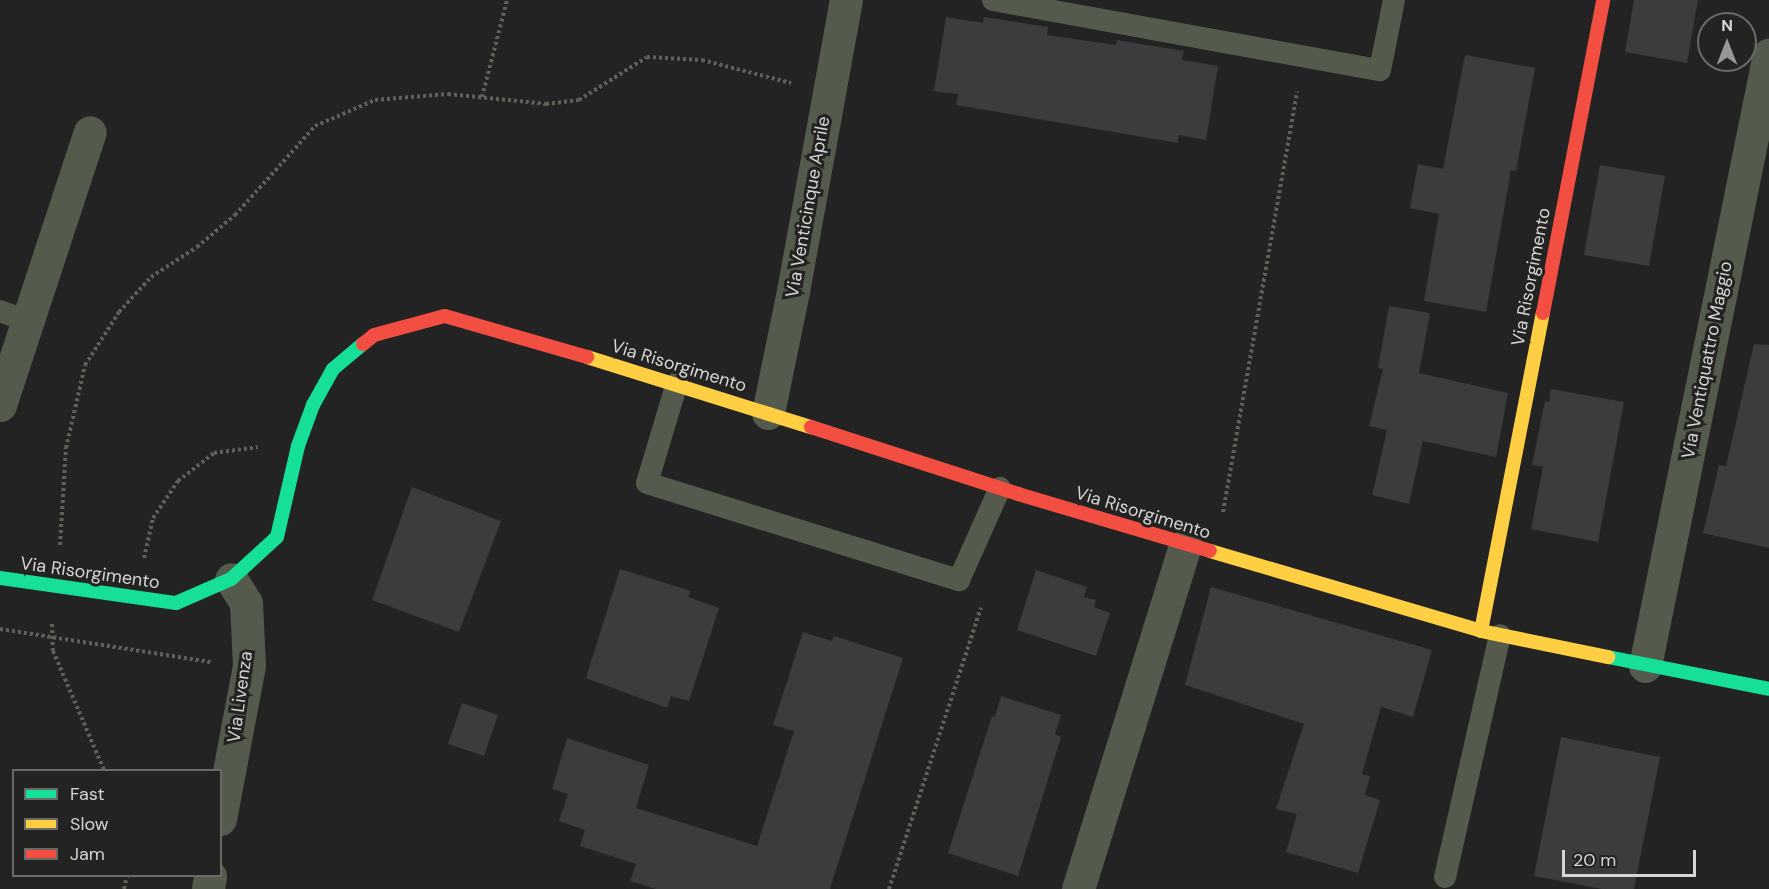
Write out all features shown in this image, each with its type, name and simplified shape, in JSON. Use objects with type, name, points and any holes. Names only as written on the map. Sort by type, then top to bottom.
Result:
[{"type":"street","name":"Via Venticinque Aprile","points":[[768,413],[846,0]]},
{"type":"street","name":"Via Risorgimento","points":[[1491,633],[1604,0]]},
{"type":"street","name":"Via Ventiquattro Maggio","points":[[1645,666],[1769,54]]},
{"type":"street","points":[[0,405],[14,316],[90,132]]},
{"type":"street","name":"Via Risorgimento","points":[[0,578],[56,588],[176,603],[231,579],[277,537],[298,446],[313,405],[333,369],[374,335],[445,316],[677,383],[1000,488],[1185,545],[1491,633],[1645,666],[1769,689]]},
{"type":"street","points":[[1078,889],[1185,545]]},
{"type":"street","name":"Via Livenza","points":[[222,808],[249,666],[246,603],[231,579]]},
{"type":"lane","points":[[993,0],[1380,70],[1394,0]]},
{"type":"lane","points":[[677,383],[647,483],[959,580],[1000,488]]},
{"type":"lane","points":[[1445,877],[1491,633]]},
{"type":"path","points":[[482,97],[507,0]]},
{"type":"path","points":[[103,769],[52,651],[50,637],[56,588],[66,448],[85,365],[119,312],[151,278],[197,247],[235,215],[315,126],[375,100],[448,94],[546,104],[579,100],[647,57],[702,60],[796,84]]},
{"type":"path","points":[[1222,520],[1298,82]]},
{"type":"path","points":[[137,599],[153,518],[178,481],[214,453],[255,447],[298,446]]},
{"type":"path","points":[[889,889],[981,607]]},
{"type":"path","points":[[0,629],[212,663]]},
{"type":"building","points":[[1634,0],[1698,0],[1687,63],[1625,52]]},
{"type":"building","points":[[946,17],[983,23],[984,17],[1048,27],[1047,35],[1116,45],[1117,40],[1184,51],[1182,60],[1218,66],[1206,140],[1179,135],[1178,143],[956,105],[958,94],[934,91]]},
{"type":"building","points":[[1465,55],[1535,68],[1516,171],[1511,170],[1486,312],[1424,301],[1439,214],[1410,208],[1418,164],[1443,169]]},
{"type":"building","points":[[1600,165],[1665,176],[1649,266],[1584,255]]},
{"type":"building","points":[[1389,306],[1430,313],[1419,373],[1508,393],[1496,457],[1423,441],[1409,504],[1372,495],[1387,430],[1369,426],[1383,369],[1378,368]]},
{"type":"building","points":[[1754,344],[1769,345],[1769,548],[1703,533],[1719,465],[1726,466]]},
{"type":"building","points":[[1551,389],[1624,402],[1598,542],[1531,529],[1543,467],[1532,465],[1545,401],[1549,402]]},
{"type":"building","points":[[412,487],[501,521],[459,632],[372,600]]},
{"type":"building","points":[[620,569],[691,591],[688,597],[719,608],[689,701],[671,696],[667,708],[586,678]]},
{"type":"building","points":[[1036,570],[1087,587],[1084,597],[1096,600],[1094,607],[1110,613],[1096,656],[1017,630]]},
{"type":"building","points":[[1211,587],[1432,650],[1413,717],[1381,707],[1362,774],[1370,776],[1365,795],[1380,800],[1358,873],[1286,852],[1297,814],[1276,809],[1304,724],[1185,685]]},
{"type":"building","points":[[803,632],[832,641],[834,636],[903,658],[830,889],[656,889],[630,881],[636,864],[580,846],[585,830],[559,821],[568,794],[552,789],[567,738],[649,765],[636,808],[757,846],[794,731],[773,725]]},
{"type":"building","points":[[1001,696],[1061,715],[1055,734],[1061,737],[1018,876],[948,853],[992,716],[995,717]]},
{"type":"building","points":[[462,703],[498,715],[484,756],[448,744]]},
{"type":"building","points":[[1561,737],[1660,757],[1634,889],[1602,889],[1534,876]]},
{"type":"traffic: fast","points":[[0,578],[176,603],[231,579],[277,537],[298,446],[313,405],[333,369],[363,344]]},
{"type":"traffic: fast","points":[[1608,657],[1769,689]]},
{"type":"traffic: slow","points":[[1481,631],[1543,313]]},
{"type":"traffic: slow","points":[[587,357],[811,427]]},
{"type":"traffic: slow","points":[[1210,551],[1481,631],[1608,657]]},
{"type":"traffic: jam","points":[[1543,313],[1603,0]]},
{"type":"traffic: jam","points":[[363,344],[374,335],[445,316],[587,357]]},
{"type":"traffic: jam","points":[[811,427],[1018,494],[1210,551]]}]
